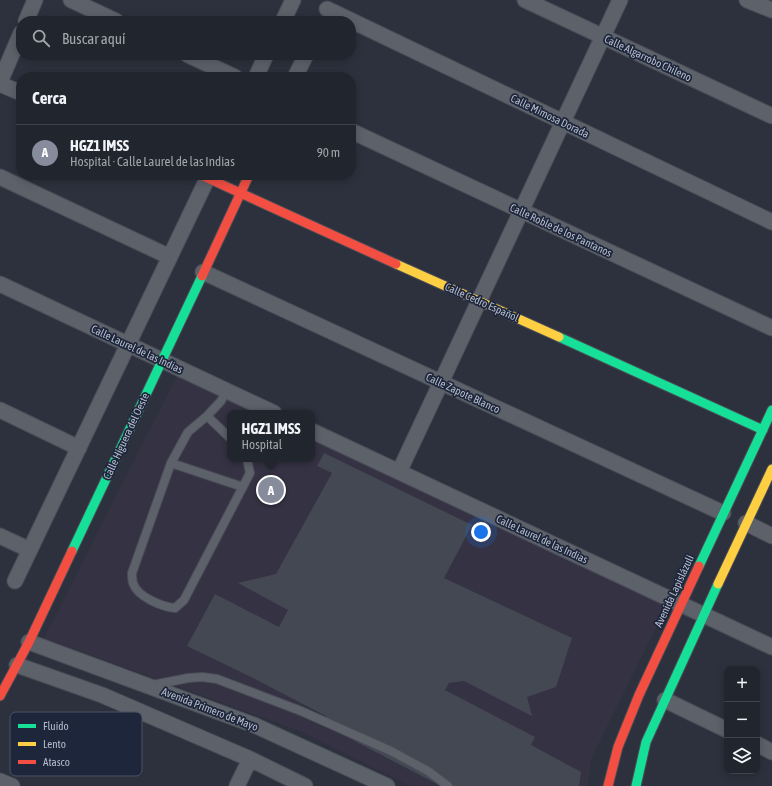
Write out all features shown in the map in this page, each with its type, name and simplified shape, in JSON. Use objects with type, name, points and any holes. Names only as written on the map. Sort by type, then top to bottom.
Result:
[{"type":"street","points":[[28,16],[35,0]]},
{"type":"street","points":[[71,0],[105,16]]},
{"type":"street","points":[[285,16],[293,0]]},
{"type":"street","name":"Calle Algarrobo Chileno","points":[[525,0],[772,116]]},
{"type":"street","points":[[399,472],[442,383],[620,0]]},
{"type":"street","points":[[747,0],[772,10]]},
{"type":"street","name":"Calle Mimosa Dorada","points":[[327,10],[340,16]]},
{"type":"street","name":"Calle Mimosa Dorada","points":[[356,24],[772,222]]},
{"type":"street","points":[[16,45],[0,83],[16,91]]},
{"type":"street","points":[[199,60],[224,72]]},
{"type":"street","points":[[258,72],[264,60]]},
{"type":"street","points":[[298,72],[304,60]]},
{"type":"street","name":"Calle Roble de los Pantanos","points":[[356,133],[772,328]]},
{"type":"street","points":[[0,177],[170,257]]},
{"type":"street","points":[[15,581],[170,257],[204,180]]},
{"type":"street","name":"Calle Cedro Español","points":[[214,180],[763,430]]},
{"type":"street","name":"Calle Higuera del Oeste","points":[[0,696],[29,642],[247,180]]},
{"type":"street","name":"Calle Zapote Blanco","points":[[203,272],[723,513]]},
{"type":"street","name":"Calle Laurel de las Indias","points":[[0,284],[268,410]]},
{"type":"street","points":[[0,410],[79,448]]},
{"type":"street","name":"Avenida Lapislázuli","points":[[608,786],[618,747],[639,695],[772,410]]},
{"type":"street","name":"Calle Laurel de las Indias","points":[[315,432],[772,647]]},
{"type":"street","points":[[637,786],[646,742],[772,469]]},
{"type":"street","points":[[746,524],[772,536]]},
{"type":"street","points":[[0,536],[30,550]]},
{"type":"street","name":"Avenida Primero de Mayo","points":[[29,642],[254,725],[387,786]]},
{"type":"street","points":[[17,665],[102,694],[250,759],[305,786]]},
{"type":"street","points":[[102,694],[112,672]]},
{"type":"street","points":[[665,700],[724,729]]},
{"type":"street","points":[[760,746],[772,752]]},
{"type":"street","points":[[237,786],[250,759]]},
{"type":"street","points":[[0,780],[12,786]]},
{"type":"lane","points":[[226,390],[221,401],[207,416],[188,432],[171,463],[132,573],[133,584],[140,594],[164,607],[175,608],[184,600],[250,473],[248,462]]},
{"type":"lane","points":[[207,416],[227,435]]},
{"type":"lane","points":[[171,463],[243,487]]},
{"type":"lane","points":[[148,686],[188,678],[202,677],[217,679],[301,711],[391,751],[428,771],[448,786]]},
{"type":"shaded area","points":[[177,376],[251,410],[227,410],[227,462],[315,462],[315,440],[668,604],[591,759],[588,786],[410,786],[302,732],[44,638]]},
{"type":"building","points":[[324,453],[472,525],[444,578],[572,638],[556,687],[527,697],[532,716],[464,681],[449,683],[445,690],[535,737],[531,745],[581,772],[579,786],[441,786],[322,724],[326,716],[187,646],[215,594],[279,627],[288,610],[238,583],[276,574],[332,473],[317,466]]},
{"type":"traffic: fast","points":[[72,551],[202,276]]},
{"type":"traffic: fast","points":[[559,337],[763,430]]},
{"type":"traffic: fast","points":[[699,566],[772,410]]},
{"type":"traffic: fast","points":[[636,786],[646,742],[718,584]]},
{"type":"traffic: slow","points":[[396,264],[559,337]]},
{"type":"traffic: slow","points":[[718,584],[772,469]]},
{"type":"traffic: jam","points":[[212,180],[396,264]]},
{"type":"traffic: jam","points":[[202,276],[247,180]]},
{"type":"traffic: jam","points":[[0,696],[29,642],[72,551]]},
{"type":"traffic: jam","points":[[608,786],[618,747],[639,695],[699,566]]},
{"type":"place","name":"HGZ1 IMSS","points":[[271,490]]}]
